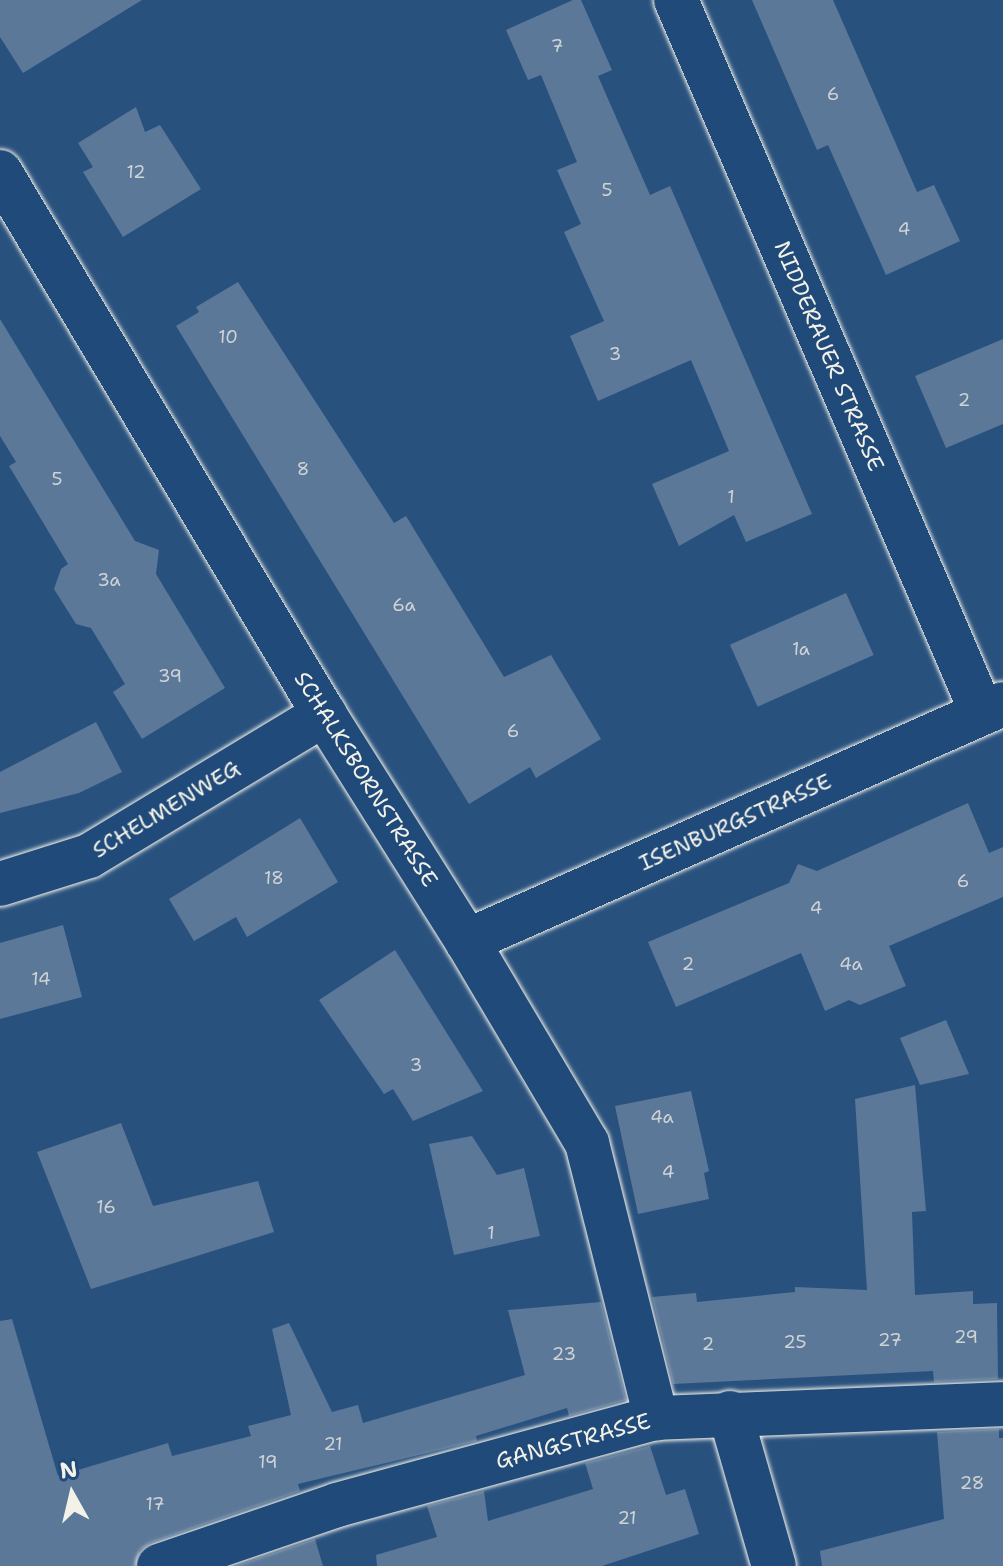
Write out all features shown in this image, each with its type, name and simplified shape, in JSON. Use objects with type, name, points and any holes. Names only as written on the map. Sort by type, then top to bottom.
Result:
[{"type":"street","name":"NIDDERAUER STRASSE","points":[[676,0],[993,708]]},
{"type":"street","name":"SCHALKSBORNSTRASSE","points":[[0,172],[15,228],[467,941],[587,1143],[656,1418]]},
{"type":"street","name":"ISENBURGSTRASSE","points":[[467,941],[993,708]]},
{"type":"street","name":"SCHELMENWEG","points":[[0,884],[89,856],[324,714]]},
{"type":"street","name":"GANGSTRASSE","points":[[159,1566],[337,1505],[656,1418],[1003,1404]]},
{"type":"street","points":[[730,1413],[774,1566]]},
{"type":"building","points":[[0,0],[142,0],[23,73],[0,37]]},
{"type":"building","points":[[573,0],[581,0],[612,70],[598,76],[650,195],[670,186],[812,514],[746,542],[734,515],[679,546],[652,484],[729,451],[691,360],[598,401],[570,336],[604,321],[564,232],[581,224],[557,170],[577,162],[541,75],[528,80],[506,30]]},
{"type":"building","points":[[752,0],[833,0],[917,192],[934,185],[960,241],[886,275],[828,145],[817,150]]},
{"type":"building","points":[[136,107],[145,132],[160,125],[201,189],[123,237],[83,172],[93,167],[78,143]]},
{"type":"building","points":[[238,282],[394,523],[406,516],[504,677],[551,655],[601,739],[536,778],[530,767],[469,804],[176,326],[199,312],[196,307]]},
{"type":"building","points":[[0,319],[135,541],[159,550],[156,574],[225,688],[142,739],[113,692],[125,684],[91,628],[76,624],[54,589],[61,569],[68,564],[9,466],[16,462],[0,436]]},
{"type":"building","points":[[1003,339],[1003,424],[946,448],[915,376]]},
{"type":"building","points":[[846,593],[874,655],[758,707],[730,645]]},
{"type":"building","points":[[96,722],[122,772],[79,793],[0,813],[0,772]]},
{"type":"building","points":[[968,803],[989,853],[1003,847],[1003,897],[889,946],[906,986],[860,1005],[849,1000],[825,1011],[801,953],[676,1007],[648,942],[789,883],[798,864],[817,871]]},
{"type":"building","points":[[300,818],[338,882],[247,937],[236,917],[194,941],[169,899]]},
{"type":"building","points":[[63,925],[82,997],[0,1019],[0,943]]},
{"type":"building","points":[[395,950],[483,1091],[413,1121],[393,1089],[384,1094],[319,1000]]},
{"type":"building","points":[[946,1020],[969,1074],[920,1085],[900,1038]]},
{"type":"building","points":[[915,1085],[926,1211],[912,1212],[915,1295],[973,1291],[973,1304],[997,1303],[998,1379],[934,1382],[933,1371],[673,1384],[652,1297],[696,1293],[697,1302],[795,1292],[795,1287],[867,1290],[855,1099]]},
{"type":"building","points":[[691,1091],[709,1171],[704,1173],[709,1199],[638,1214],[615,1106]]},
{"type":"building","points":[[121,1123],[153,1206],[258,1181],[274,1232],[91,1289],[37,1152]]},
{"type":"building","points":[[472,1136],[497,1175],[524,1168],[540,1236],[454,1255],[429,1144]]},
{"type":"building","points":[[601,1302],[626,1400],[569,1416],[567,1408],[476,1436],[477,1441],[298,1484],[300,1491],[150,1543],[140,1550],[135,1566],[0,1566],[0,1321],[12,1319],[58,1476],[168,1443],[172,1456],[251,1436],[248,1426],[291,1415],[272,1329],[289,1323],[332,1412],[358,1405],[363,1423],[525,1375],[508,1310]]},
{"type":"building","points":[[999,1429],[999,1438],[1003,1438],[1003,1566],[822,1566],[820,1551],[944,1519],[937,1432]]},
{"type":"building","points":[[650,1446],[666,1495],[685,1489],[699,1534],[602,1566],[377,1566],[376,1555],[437,1537],[427,1506],[484,1491],[488,1521],[593,1489],[585,1463]]},
{"type":"building","points":[[315,1539],[323,1566],[236,1566]]}]
